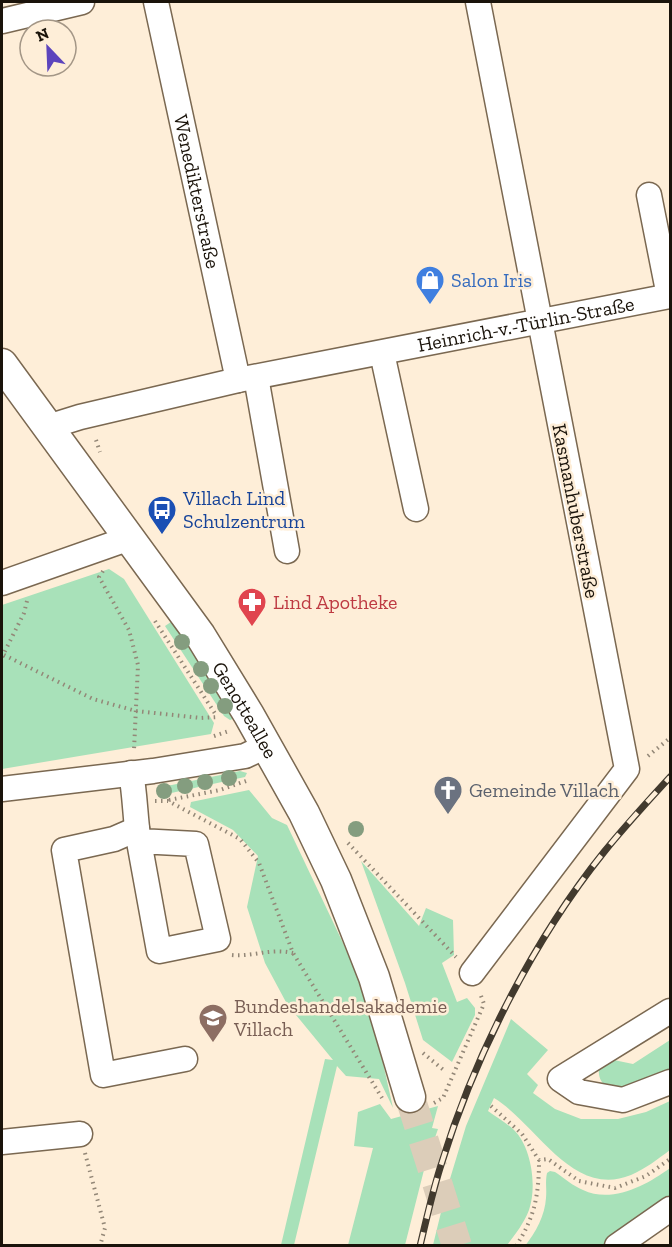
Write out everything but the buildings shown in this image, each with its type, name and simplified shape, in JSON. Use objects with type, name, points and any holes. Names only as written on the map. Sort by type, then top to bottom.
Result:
[{"type":"main road","name":"Genotteallee","points":[[2,364],[200,635],[304,813],[336,880],[374,977],[407,1102]]},
{"type":"street","points":[[2,21],[82,2]]},
{"type":"street","name":"Wenedikterstraße","points":[[156,2],[247,379]]},
{"type":"street","name":"Kasmanhuberstraße","points":[[472,973],[627,770],[478,2]]},
{"type":"street","name":"Heinrich-v.-Türlin-Straße","points":[[48,427],[80,417],[247,379],[670,296],[649,195]]},
{"type":"street","points":[[382,352],[416,509]]},
{"type":"street","points":[[247,379],[287,552]]},
{"type":"street","points":[[2,583],[130,538]]},
{"type":"street","points":[[2,789],[142,772],[245,756],[266,746]]},
{"type":"street","points":[[142,772],[136,802],[138,835],[159,951],[218,939],[196,844],[138,835],[64,850],[103,1075],[185,1059]]},
{"type":"street","points":[[670,1011],[560,1079],[579,1092],[623,1100],[670,1083]]},
{"type":"street","points":[[2,1142],[80,1134]]},
{"type":"street","points":[[617,1245],[670,1209]]},
{"type":"path","points":[[106,565],[99,577],[129,630],[138,665],[136,739],[142,772]]},
{"type":"path","points":[[28,596],[24,613],[3,656],[93,699],[136,711],[201,718],[218,717]]},
{"type":"path","points":[[152,616],[221,722]]},
{"type":"path","points":[[225,727],[229,732]]},
{"type":"path","points":[[136,802],[168,801],[220,790],[255,778]]},
{"type":"path","points":[[168,801],[240,839],[259,863],[293,953],[407,1102],[443,1098],[484,1004],[472,973],[344,838]]},
{"type":"path","points":[[490,1106],[522,1134],[539,1160],[536,1206],[516,1245]]},
{"type":"path","points":[[80,1134],[105,1228],[100,1245]]},
{"type":"path","points":[[539,1160],[548,1159],[579,1181],[615,1188],[646,1176],[670,1160]]},
{"type":"green space","points":[[109,569],[124,579],[214,723],[211,734],[2,769],[2,605]]},
{"type":"green space","points":[[171,622],[188,639],[235,718],[230,720],[224,716],[165,626]]},
{"type":"green space","points":[[240,771],[247,773],[245,777],[162,795],[157,791],[162,787]]},
{"type":"green space","points":[[249,790],[272,818],[287,825],[343,943],[371,1009],[393,1108],[379,1079],[346,1076],[337,1066],[294,1245],[281,1245],[325,1059],[333,1060],[287,1004],[265,963],[247,907],[258,856],[233,830],[190,807],[191,802]]},
{"type":"green space","points":[[361,861],[419,926],[426,908],[453,920],[454,955],[442,963],[457,1002],[467,998],[475,1008],[475,1015],[452,1062],[423,1040]]},
{"type":"green space","points":[[511,1019],[548,1050],[527,1074],[538,1085],[533,1093],[555,1109],[581,1119],[618,1119],[646,1112],[670,1101],[670,1150],[631,1175],[610,1180],[591,1177],[573,1168],[557,1155],[510,1110],[494,1098],[488,1111],[514,1130],[529,1157],[533,1190],[529,1210],[507,1245],[433,1245],[466,1126]]},
{"type":"green space","points":[[670,1040],[670,1074],[628,1090],[608,1089],[601,1081],[599,1066],[609,1059],[633,1064]]},
{"type":"green space","points":[[380,1104],[391,1119],[438,1106],[432,1128],[438,1129],[425,1166],[405,1245],[348,1245],[373,1148],[354,1146],[358,1112]]},
{"type":"green space","points":[[670,1168],[670,1196],[603,1245],[525,1246],[542,1217],[547,1173],[550,1171],[583,1190],[606,1195],[629,1191],[651,1181]]},
{"type":"tunnel","points":[[410,1097],[457,1246]]},
{"type":"railway","points":[[420,1246],[436,1182],[456,1122],[471,1081],[509,999],[578,886],[612,842],[670,777]]},
{"type":"place","name":"Salon Iris","points":[[430,306]]},
{"type":"place","name":"Villach Lind Schulzentrum","points":[[162,536]]},
{"type":"place","name":"Lind Apotheke","points":[[252,628]]},
{"type":"place","name":"Gemeinde Villach","points":[[448,816]]},
{"type":"place","name":"Bundeshandelsakademie Villach","points":[[213,1044]]}]
